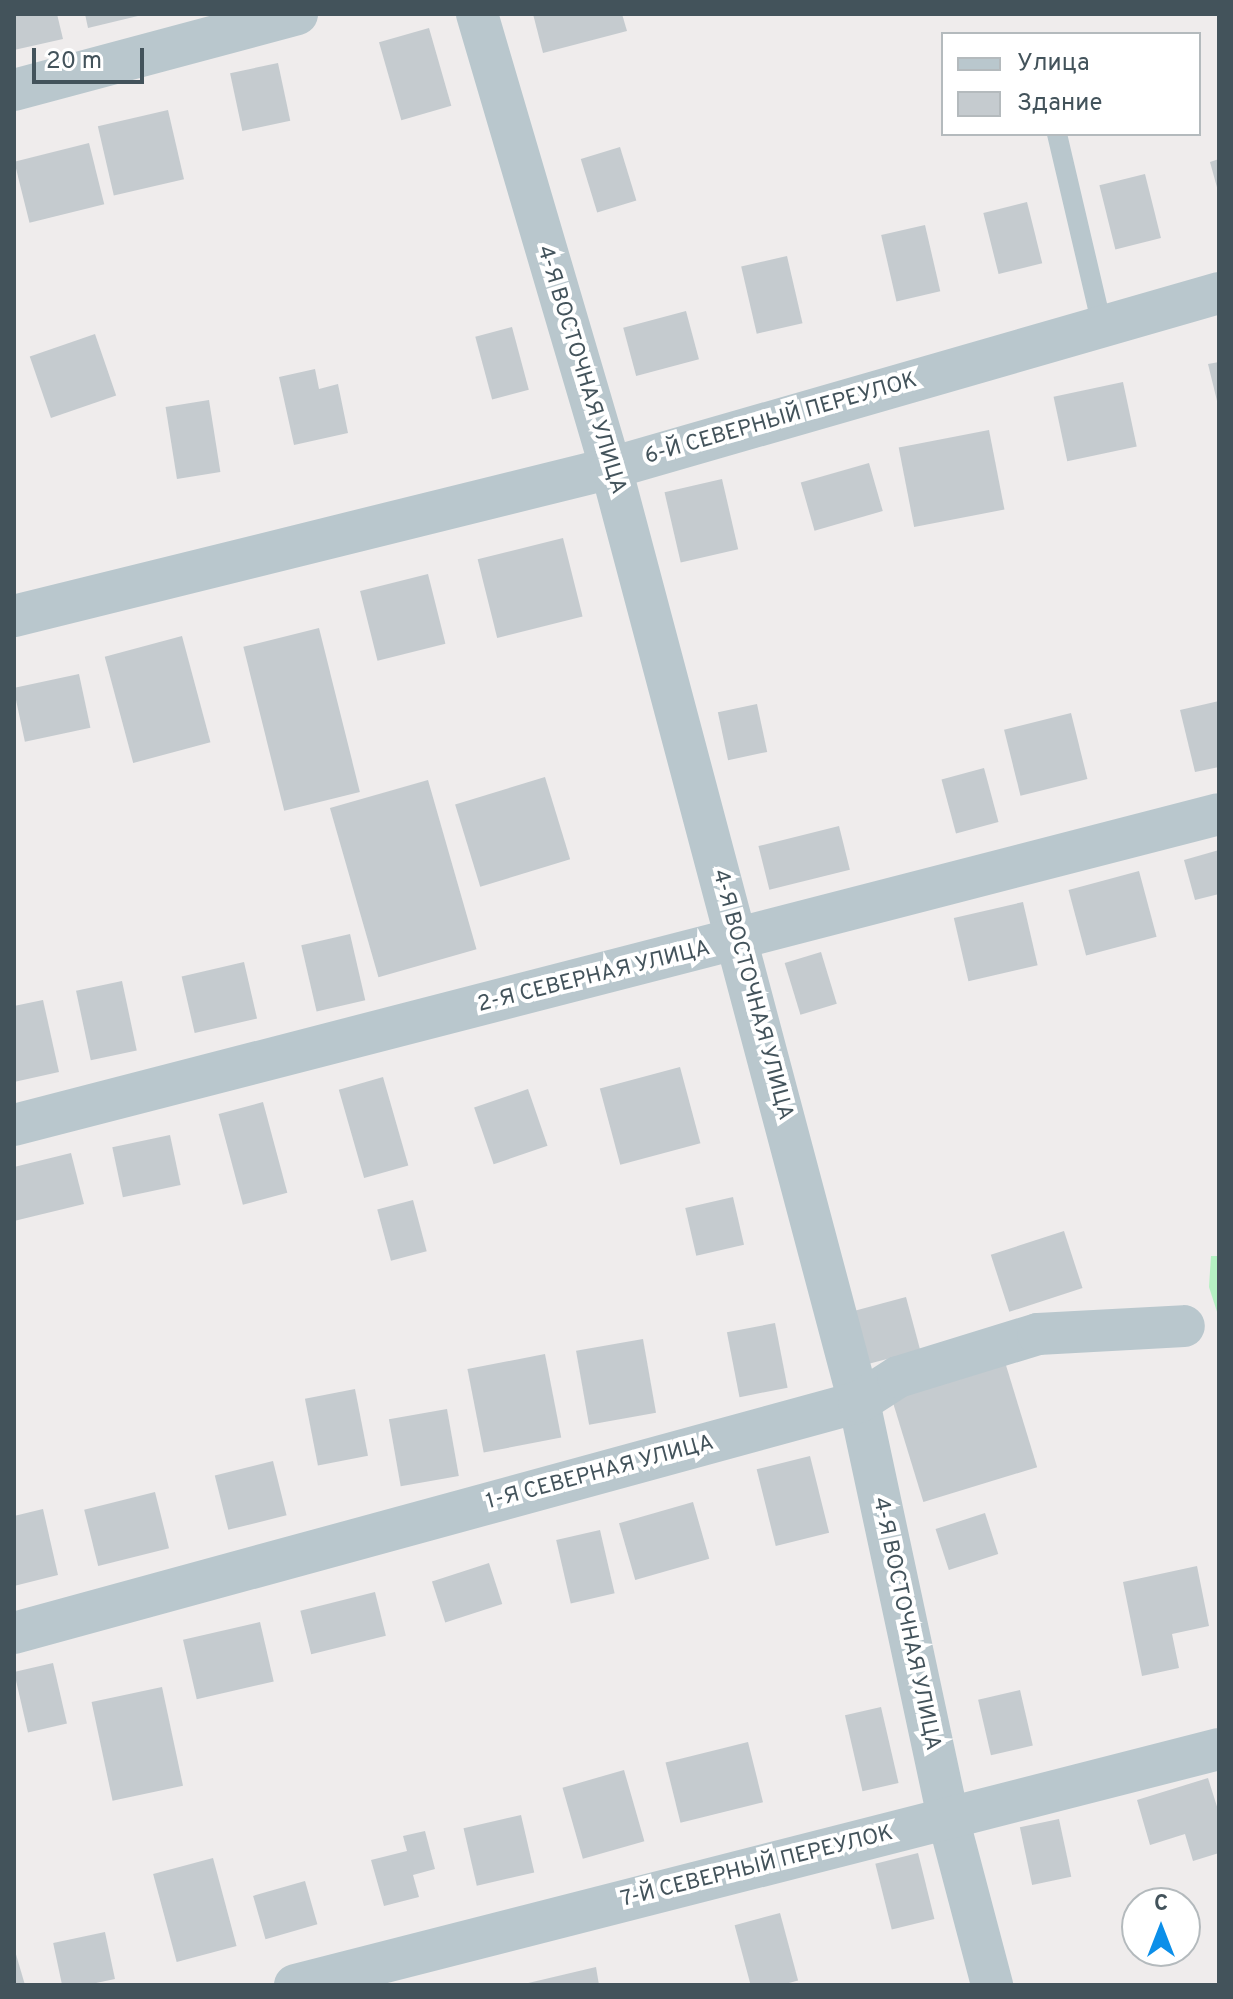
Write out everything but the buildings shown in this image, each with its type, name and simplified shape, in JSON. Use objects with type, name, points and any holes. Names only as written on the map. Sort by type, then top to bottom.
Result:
[{"type":"street","points":[[14,90],[297,14]]},
{"type":"street","name":"4-Я ВОСТОЧНАЯ УЛИЦА","points":[[477,14],[611,468],[859,1402],[948,1818],[992,1985]]},
{"type":"street","name":"6-Й СЕВЕРНЫЙ ПЕРЕУЛОК","points":[[14,616],[611,468],[1219,293]]},
{"type":"street","name":"2-Я СЕВЕРНАЯ УЛИЦА","points":[[14,1125],[1219,814]]},
{"type":"street","name":"1-Я СЕВЕРНАЯ УЛИЦА","points":[[14,1633],[859,1402],[898,1377],[1038,1334],[1184,1326]]},
{"type":"street","name":"7-Й СЕВЕРНЫЙ ПЕРЕУЛОК","points":[[295,1985],[1219,1749]]},
{"type":"lane","points":[[1057,136],[1102,326]]},
{"type":"green space","points":[[1211,1256],[1219,1256],[1219,1318],[1209,1287]]}]
